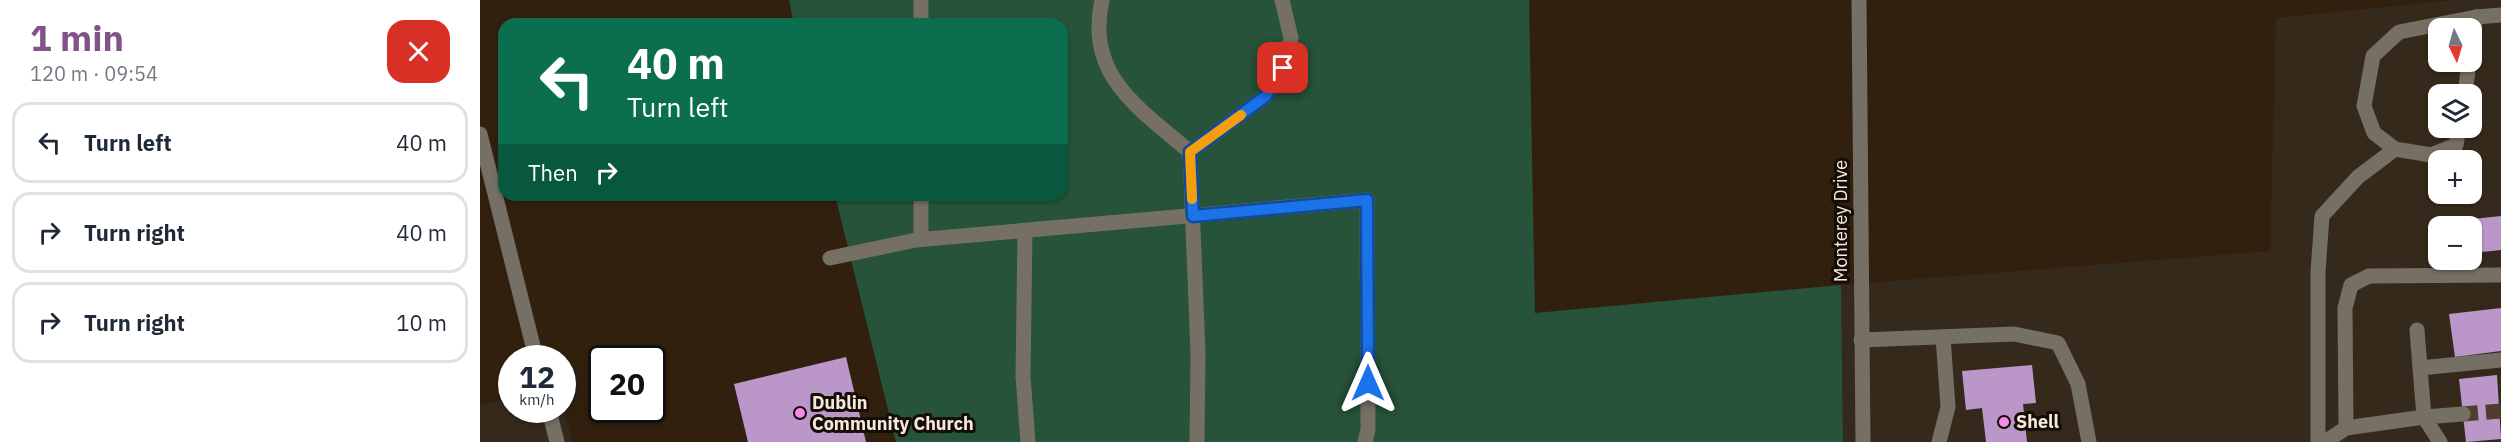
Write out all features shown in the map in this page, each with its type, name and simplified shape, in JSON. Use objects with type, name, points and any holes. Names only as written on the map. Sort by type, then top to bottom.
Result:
[{"type":"street","points":[[921,0],[921,18]]},
{"type":"street","points":[[1102,0],[1098,22],[1100,50],[1111,78],[1137,106],[1190,152],[1198,352],[1197,442]]},
{"type":"street","points":[[1190,152],[1266,96],[1283,68],[1291,38],[1282,0]]},
{"type":"street","name":"Monterey Drive","points":[[1859,0],[1863,442]]},
{"type":"street","points":[[2457,138],[2456,145],[2431,155],[2395,149],[2374,133],[2364,106],[2373,56],[2399,32],[2476,17],[2501,15]]},
{"type":"street","points":[[480,134],[533,345]]},
{"type":"street","points":[[2318,442],[2318,272],[2322,216],[2358,177],[2395,149]]},
{"type":"street","points":[[830,258],[921,239],[1367,200],[1368,429],[1365,442]]},
{"type":"street","points":[[921,201],[921,239]]},
{"type":"street","points":[[1025,231],[1023,377],[1028,442]]},
{"type":"street","points":[[2346,428],[2345,308],[2351,285],[2369,276],[2501,275]]},
{"type":"street","points":[[2417,330],[2424,417],[2440,442]]},
{"type":"street","points":[[1861,340],[2014,334],[2058,343],[2078,384],[2089,442]]},
{"type":"street","points":[[1939,442],[1948,407],[1943,337]]},
{"type":"street","points":[[2420,368],[2501,360]]},
{"type":"street","points":[[2325,442],[2346,428],[2463,414]]},
{"type":"street","points":[[552,423],[557,442]]},
{"type":"shaded area","points":[[2455,0],[2501,0],[2501,442],[1843,442],[1841,285],[2270,251],[2276,18]]},
{"type":"shaded area","points":[[498,401],[498,423],[568,423],[572,442],[480,442],[480,405]]},
{"type":"green space","points":[[789,0],[1529,0],[1535,313],[1841,285],[1843,442],[896,442],[836,201],[1068,201],[1068,18],[793,18]]},
{"type":"building","points":[[2501,216],[2501,250],[2482,252],[2482,218]]},
{"type":"building","points":[[2501,308],[2501,351],[2455,357],[2449,314]]},
{"type":"building","name":"Dublin Community Church","points":[[846,357],[866,442],[748,442],[734,384]]},
{"type":"building","points":[[2032,365],[2036,403],[2023,404],[2027,442],[1986,442],[1982,408],[1966,410],[1962,371]]},
{"type":"building","points":[[2497,375],[2501,439],[2466,442],[2459,379]]},
{"type":"tunnel","points":[[2463,414],[2501,411]]},
{"type":"slow traffic","points":[[1192,199],[1190,152],[1241,115]]},
{"type":"place","name":"Dublin Community Church","points":[[800,413]]},
{"type":"place","name":"Shell","points":[[2004,422]]},
{"type":"route","points":[[1283,68],[1266,96],[1190,152],[1193,216],[1367,200],[1368,383]]}]
